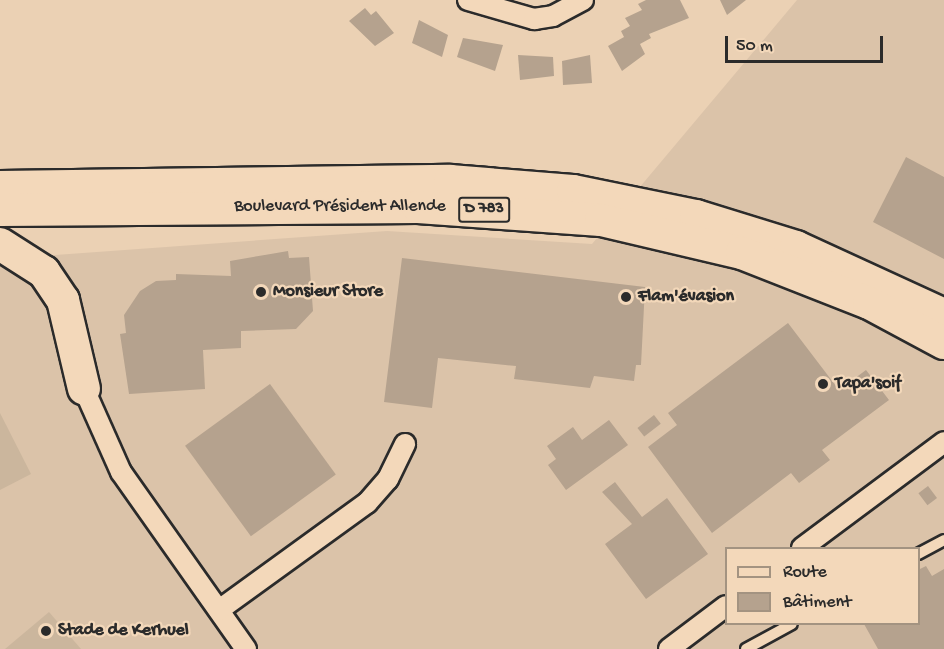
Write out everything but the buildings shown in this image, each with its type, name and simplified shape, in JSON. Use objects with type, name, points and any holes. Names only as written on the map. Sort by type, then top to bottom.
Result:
[{"type":"main road","name":"Boulevard Président Allende","points":[[0,187],[450,181],[573,191],[675,211],[796,247],[944,315]]},
{"type":"main road","name":"Boulevard Président Allende","points":[[0,210],[418,207],[601,220],[742,253],[869,303],[944,343]]},
{"type":"main road","points":[[0,244],[33,263],[59,293],[73,330],[84,389]]},
{"type":"street","points":[[468,0],[534,18],[552,16],[583,0]]},
{"type":"street","points":[[84,389],[121,472],[246,649]]},
{"type":"street","points":[[805,547],[944,442]]},
{"type":"street","points":[[219,610],[368,502],[388,479],[405,444]]},
{"type":"street","points":[[669,649],[725,607]]},
{"type":"lane","points":[[920,553],[944,540]]},
{"type":"lane","points":[[746,649],[790,625]]},
{"type":"shaded area","points":[[797,0],[944,0],[944,649],[0,649],[0,259],[387,231],[592,244]]},
{"type":"shaded area","points":[[0,413],[31,474],[0,490]]},
{"type":"shaded area","name":"Stade de Kerhuel","points":[[49,612],[81,649],[5,649]]},
{"type":"place","name":"Monsieur Store","points":[[261,292]]},
{"type":"place","name":"Flam'évasion","points":[[626,297]]},
{"type":"place","name":"Tapa'soif","points":[[823,384]]},
{"type":"place","name":"Stade de Kerhuel","points":[[46,631]]}]
